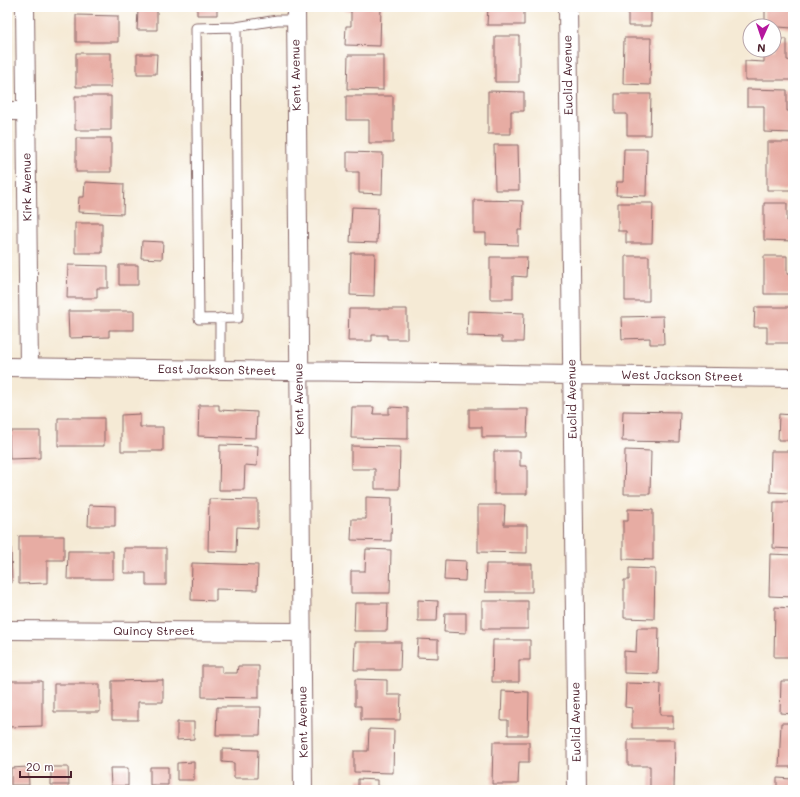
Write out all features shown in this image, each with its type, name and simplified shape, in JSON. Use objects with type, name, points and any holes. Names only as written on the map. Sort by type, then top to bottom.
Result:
[{"type":"street","name":"Kirk Avenue","points":[[25,7],[29,367]]},
{"type":"street","name":"Euclid Avenue","points":[[568,7],[577,790]]},
{"type":"street","name":"Kent Avenue","points":[[296,14],[303,790]]},
{"type":"street","points":[[7,111],[26,111]]},
{"type":"street","name":"East Jackson Street","points":[[7,367],[572,375]]},
{"type":"street","name":"West Jackson Street","points":[[572,375],[793,378]]},
{"type":"street","name":"Quincy Street","points":[[7,630],[302,632]]},
{"type":"lane","points":[[236,27],[238,318],[199,319],[196,28],[236,27],[277,20],[296,14]]},
{"type":"lane","points":[[220,318],[220,370]]},
{"type":"building","points":[[197,7],[217,7],[217,15],[197,15]]},
{"type":"building","points":[[344,7],[381,7],[380,46],[345,45],[346,26],[351,26],[351,11],[344,10]]},
{"type":"building","points":[[488,7],[524,7],[524,25],[487,25]]},
{"type":"building","points":[[628,7],[651,7],[651,26],[628,26]]},
{"type":"building","points":[[765,7],[792,7],[792,28],[782,27],[782,18],[765,18]]},
{"type":"building","points":[[138,10],[157,10],[157,30],[137,30]]},
{"type":"building","points":[[76,15],[118,16],[118,42],[76,42]]},
{"type":"building","points":[[495,36],[519,36],[519,82],[495,82]]},
{"type":"building","points":[[624,38],[651,38],[650,85],[623,84]]},
{"type":"building","points":[[782,39],[787,39],[787,60],[793,61],[793,80],[745,80],[745,61],[764,62],[764,58],[782,58]]},
{"type":"building","points":[[76,53],[111,53],[111,87],[76,87]]},
{"type":"building","points":[[137,54],[157,54],[156,74],[137,74]]},
{"type":"building","points":[[348,55],[383,55],[383,90],[347,89]]},
{"type":"building","points":[[747,89],[787,90],[787,111],[793,111],[793,133],[764,132],[764,106],[747,106]]},
{"type":"building","points":[[488,91],[524,92],[524,111],[511,111],[511,134],[488,134]]},
{"type":"building","points":[[615,94],[651,94],[650,135],[627,135],[627,114],[615,114]]},
{"type":"building","points":[[75,96],[111,96],[111,130],[75,130]]},
{"type":"building","points":[[346,96],[393,96],[393,143],[369,143],[369,120],[346,120]]},
{"type":"building","points":[[76,138],[111,138],[111,172],[76,172]]},
{"type":"building","points":[[767,142],[793,142],[793,190],[767,190]]},
{"type":"building","points":[[494,145],[518,145],[519,190],[495,190]]},
{"type":"building","points":[[624,149],[647,149],[646,196],[616,195],[617,182],[623,182]]},
{"type":"building","points":[[347,152],[383,153],[382,194],[359,193],[359,172],[347,172]]},
{"type":"building","points":[[85,182],[124,184],[123,214],[78,212],[79,197],[84,197]]},
{"type":"building","points":[[474,200],[523,201],[522,230],[518,230],[518,245],[486,244],[486,233],[474,233]]},
{"type":"building","points":[[618,203],[653,203],[652,243],[626,243],[626,231],[618,231]]},
{"type":"building","points":[[764,203],[787,203],[787,221],[793,221],[793,241],[764,240]]},
{"type":"building","points":[[352,207],[378,208],[377,243],[350,242]]},
{"type":"building","points":[[75,223],[102,223],[102,253],[75,253]]},
{"type":"building","points":[[142,241],[163,242],[162,259],[141,258]]},
{"type":"building","points":[[351,253],[375,253],[374,296],[350,295]]},
{"type":"building","points":[[625,256],[649,256],[649,301],[625,301]]},
{"type":"building","points":[[764,256],[787,256],[787,274],[793,275],[793,294],[764,294]]},
{"type":"building","points":[[490,257],[527,257],[526,277],[513,276],[513,299],[490,299]]},
{"type":"building","points":[[68,265],[108,266],[108,288],[97,288],[97,298],[67,298]]},
{"type":"building","points":[[119,265],[138,265],[138,285],[119,285]]},
{"type":"building","points":[[755,307],[793,307],[793,343],[767,343],[767,327],[754,327]]},
{"type":"building","points":[[349,309],[407,309],[407,339],[387,339],[387,335],[372,335],[372,341],[348,341]]},
{"type":"building","points":[[68,311],[134,311],[134,330],[109,330],[109,337],[69,338]]},
{"type":"building","points":[[468,311],[524,313],[523,342],[502,342],[502,337],[467,336]]},
{"type":"building","points":[[663,316],[664,344],[650,344],[650,338],[622,339],[621,317]]},
{"type":"building","points":[[199,405],[219,405],[219,410],[257,412],[256,438],[198,436]]},
{"type":"building","points":[[352,407],[374,407],[373,414],[389,414],[389,407],[408,408],[408,439],[351,438]]},
{"type":"building","points":[[469,409],[528,409],[527,437],[482,437],[482,427],[469,427]]},
{"type":"building","points":[[623,411],[680,412],[679,442],[622,441]]},
{"type":"building","points":[[140,414],[140,427],[163,427],[163,451],[121,451],[121,415]]},
{"type":"building","points":[[779,414],[793,415],[793,440],[778,440]]},
{"type":"building","points":[[58,418],[104,418],[104,446],[58,446]]},
{"type":"building","points":[[9,431],[40,431],[40,458],[10,459]]},
{"type":"building","points":[[220,445],[258,446],[257,466],[245,465],[244,490],[219,490]]},
{"type":"building","points":[[351,446],[400,447],[399,489],[375,489],[375,469],[351,469]]},
{"type":"building","points":[[625,450],[651,451],[650,494],[624,494]]},
{"type":"building","points":[[494,451],[520,451],[520,466],[527,466],[527,494],[494,494]]},
{"type":"building","points":[[771,451],[793,451],[793,493],[770,492]]},
{"type":"building","points":[[366,497],[392,498],[391,541],[351,540],[352,519],[366,519]]},
{"type":"building","points":[[209,499],[258,500],[258,528],[237,527],[236,552],[208,551]]},
{"type":"building","points":[[774,502],[793,502],[793,549],[773,548]]},
{"type":"building","points":[[89,505],[115,506],[115,526],[88,526]]},
{"type":"building","points":[[478,505],[505,505],[504,525],[527,525],[527,553],[478,552]]},
{"type":"building","points":[[628,509],[653,510],[653,560],[623,559],[623,521],[628,521]]},
{"type":"building","points":[[19,536],[64,536],[64,560],[47,560],[47,583],[19,584]]},
{"type":"building","points":[[7,546],[11,546],[12,583],[7,583]]},
{"type":"building","points":[[124,548],[166,548],[166,585],[146,585],[146,573],[124,573]]},
{"type":"building","points":[[366,549],[391,550],[390,593],[351,593],[351,571],[365,571]]},
{"type":"building","points":[[68,551],[113,551],[113,579],[67,579]]},
{"type":"building","points":[[770,554],[793,555],[793,597],[769,596]]},
{"type":"building","points":[[445,560],[466,561],[465,581],[444,580]]},
{"type":"building","points":[[192,563],[258,565],[257,590],[216,589],[216,601],[191,600]]},
{"type":"building","points":[[486,564],[532,564],[532,592],[485,592]]},
{"type":"building","points":[[629,568],[655,569],[654,619],[624,618],[624,580],[629,580]]},
{"type":"building","points":[[418,600],[438,601],[437,621],[418,621]]},
{"type":"building","points":[[482,601],[528,601],[528,629],[482,629]]},
{"type":"building","points":[[355,603],[388,603],[387,631],[354,631]]},
{"type":"building","points":[[775,607],[793,608],[793,657],[774,657]]},
{"type":"building","points":[[445,613],[466,613],[466,633],[444,632]]},
{"type":"building","points":[[637,628],[659,628],[658,674],[624,673],[624,651],[636,652]]},
{"type":"building","points":[[418,639],[438,640],[438,658],[417,657]]},
{"type":"building","points":[[493,640],[530,640],[530,660],[519,660],[519,682],[492,682]]},
{"type":"building","points":[[355,642],[401,642],[400,670],[354,670]]},
{"type":"building","points":[[202,666],[222,666],[222,673],[237,673],[238,666],[259,666],[259,698],[202,697]]},
{"type":"building","points":[[355,679],[387,680],[387,695],[401,695],[400,720],[361,720],[361,706],[355,706]]},
{"type":"building","points":[[163,680],[163,702],[138,702],[138,720],[112,720],[112,681]]},
{"type":"building","points":[[7,681],[42,681],[42,726],[8,727]]},
{"type":"building","points":[[781,681],[793,681],[793,714],[780,713]]},
{"type":"building","points":[[626,683],[661,684],[660,715],[673,715],[673,728],[632,728],[632,708],[625,707]]},
{"type":"building","points":[[54,684],[100,684],[100,712],[54,712]]},
{"type":"building","points":[[502,691],[529,692],[528,735],[508,735],[508,720],[501,720]]},
{"type":"building","points":[[217,707],[261,707],[260,735],[216,735]]},
{"type":"building","points":[[177,722],[194,722],[194,739],[177,740]]},
{"type":"building","points":[[781,723],[793,723],[793,767],[779,767]]},
{"type":"building","points":[[369,729],[394,730],[393,773],[354,772],[354,751],[368,751]]},
{"type":"building","points":[[628,740],[675,740],[674,790],[650,790],[650,766],[628,766]]},
{"type":"building","points":[[493,742],[529,742],[529,762],[519,762],[518,784],[492,784]]},
{"type":"building","points":[[222,749],[258,750],[257,778],[234,778],[234,763],[222,762]]},
{"type":"building","points":[[194,762],[194,780],[177,780],[177,763]]},
{"type":"building","points":[[28,767],[29,785],[11,785],[11,768]]},
{"type":"building","points":[[51,767],[68,767],[69,785],[51,785]]},
{"type":"building","points":[[150,767],[168,767],[168,785],[150,785]]},
{"type":"building","points":[[110,768],[128,768],[128,786],[111,786]]},
{"type":"building","points":[[777,778],[793,779],[793,790],[777,790]]},
{"type":"building","points":[[358,779],[377,780],[377,786],[385,787],[385,790],[358,790]]}]
